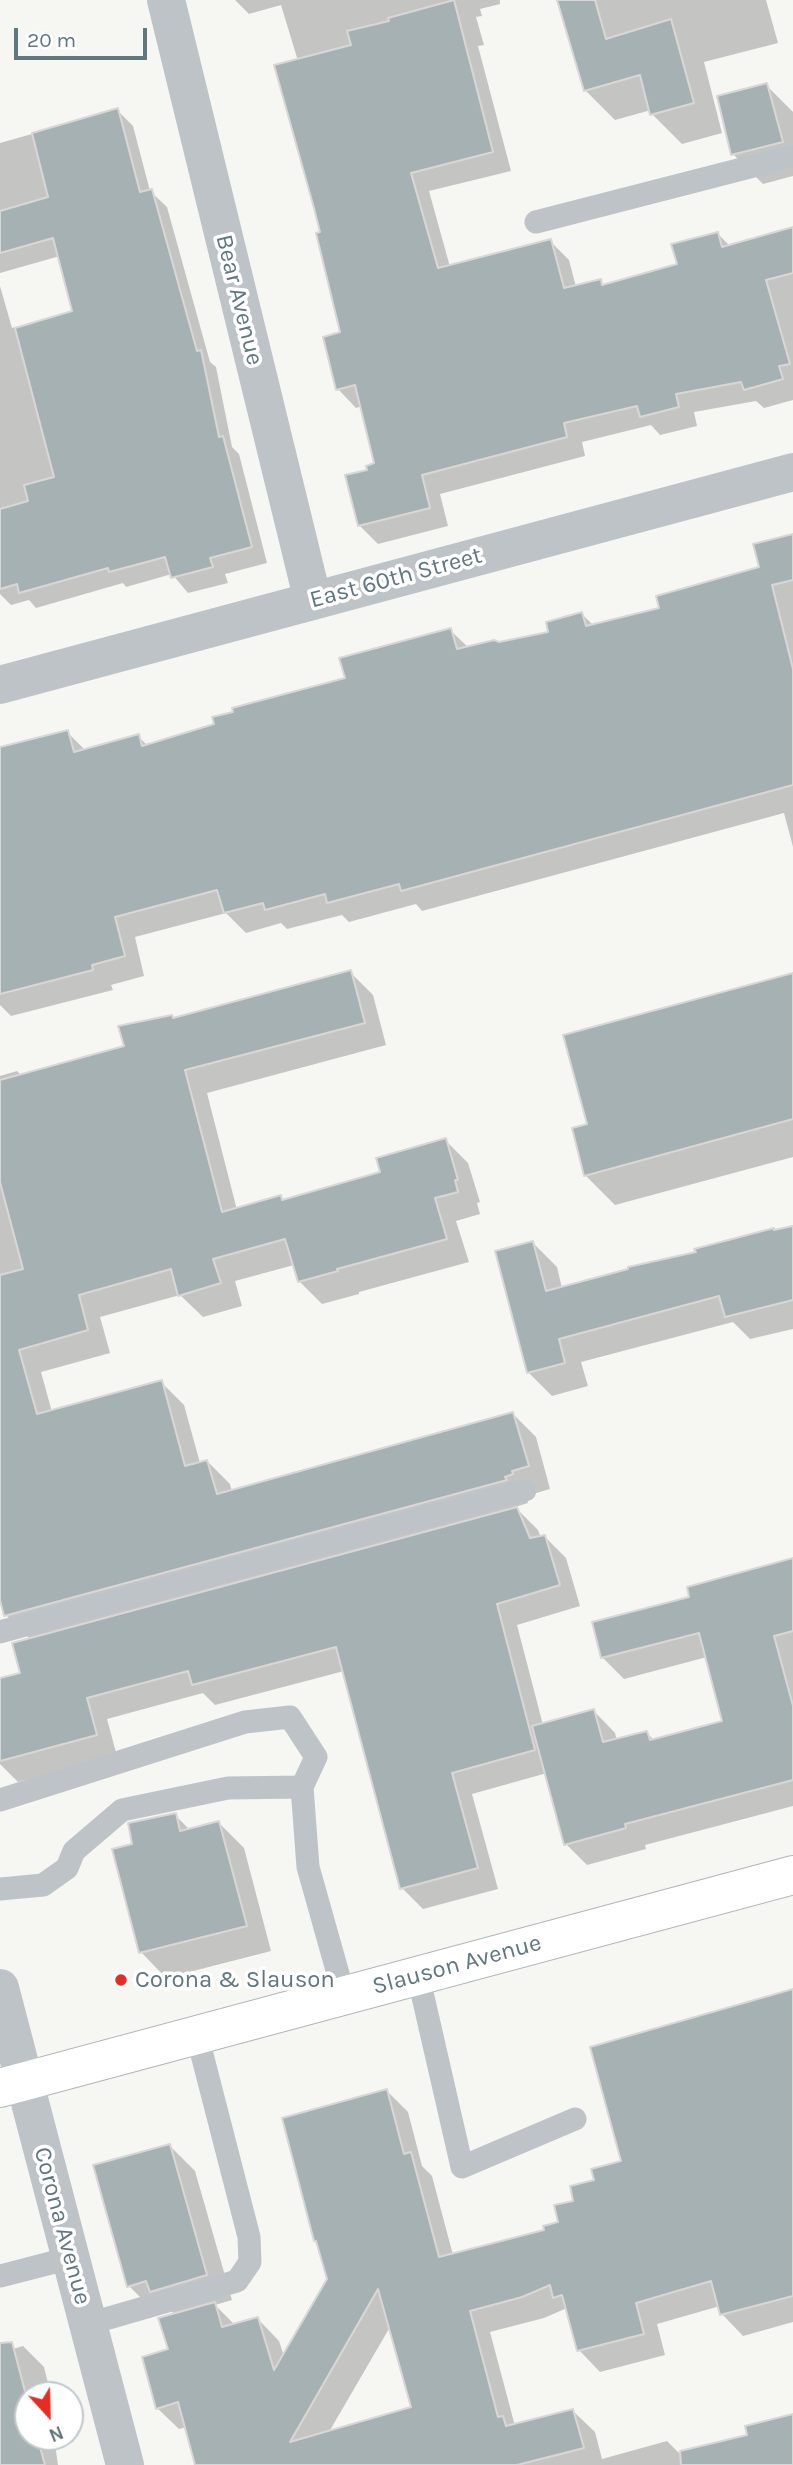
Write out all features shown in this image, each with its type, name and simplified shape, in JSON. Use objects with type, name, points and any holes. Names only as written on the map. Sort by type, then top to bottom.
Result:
[{"type":"main road","name":"Slauson Avenue","points":[[12,2084],[793,1875]]},
{"type":"street","name":"Bear Avenue","points":[[166,0],[313,601]]},
{"type":"street","name":"East 60th Street","points":[[0,685],[793,472]]},
{"type":"street","name":"Corona Avenue","points":[[0,1988],[12,2084],[70,2258],[125,2465]]},
{"type":"lane","points":[[536,222],[793,156]]},
{"type":"lane","points":[[0,1632],[525,1490]]},
{"type":"lane","points":[[0,1800],[245,1722],[289,1717],[316,1757],[302,1787],[308,1867],[344,1995]]},
{"type":"lane","points":[[0,1889],[43,1885],[67,1868],[74,1851],[122,1810],[228,1788],[302,1787]]},
{"type":"lane","points":[[418,1975],[462,2167],[575,2119]]},
{"type":"lane","points":[[88,2324],[237,2281],[250,2262],[249,2237],[197,2035]]},
{"type":"lane","points":[[0,2276],[70,2258]]},
{"type":"building","points":[[454,0],[493,152],[411,173],[438,268],[551,239],[564,288],[601,279],[602,285],[677,264],[671,244],[718,232],[722,247],[793,227],[793,273],[766,280],[790,364],[779,366],[783,379],[744,390],[741,382],[676,394],[679,407],[640,417],[637,406],[564,423],[567,437],[422,475],[430,508],[358,526],[345,475],[367,470],[366,466],[374,463],[355,385],[336,390],[323,337],[340,332],[316,233],[320,232],[274,65],[351,45],[347,31]]},
{"type":"building","points":[[557,0],[595,0],[606,39],[671,19],[694,103],[650,115],[640,75],[584,91]]},
{"type":"building","points":[[767,83],[783,142],[731,155],[717,96]]},
{"type":"building","points":[[118,108],[140,192],[152,189],[197,351],[201,350],[219,437],[223,436],[252,547],[210,558],[213,567],[171,578],[165,557],[109,572],[108,568],[19,593],[17,584],[0,589],[0,509],[28,501],[24,485],[54,477],[15,328],[72,311],[53,238],[0,253],[0,211],[48,197],[32,133]]},
{"type":"building","points":[[793,534],[793,580],[772,585],[793,669],[793,785],[401,891],[399,884],[327,903],[325,894],[265,910],[263,903],[224,913],[217,890],[115,917],[125,956],[92,965],[93,970],[0,994],[0,747],[68,730],[74,752],[139,734],[142,746],[214,724],[212,717],[233,712],[232,708],[345,678],[339,658],[451,628],[457,649],[548,632],[546,622],[582,612],[586,626],[659,608],[656,596],[759,567],[753,544]]},
{"type":"building","points":[[351,970],[365,1023],[185,1070],[222,1212],[281,1195],[282,1200],[380,1172],[376,1158],[446,1138],[458,1180],[455,1180],[458,1192],[435,1198],[447,1239],[298,1282],[285,1239],[213,1259],[221,1283],[178,1296],[171,1269],[79,1295],[88,1330],[19,1350],[37,1414],[162,1380],[185,1466],[207,1460],[217,1494],[513,1412],[529,1466],[512,1471],[513,1474],[505,1477],[507,1480],[4,1616],[0,1600],[0,1275],[23,1269],[0,1182],[0,1080],[124,1046],[118,1026],[172,1015],[173,1018]]},
{"type":"building","points":[[793,973],[793,1119],[584,1176],[572,1128],[587,1124],[563,1035]]},
{"type":"building","points":[[793,1226],[793,1300],[725,1317],[719,1296],[559,1339],[565,1363],[527,1373],[495,1251],[533,1241],[546,1291],[628,1267],[696,1252],[694,1249],[774,1228]]},
{"type":"building","points":[[517,1507],[530,1538],[545,1535],[560,1585],[497,1604],[535,1750],[452,1773],[478,1868],[400,1889],[336,1647],[192,1685],[188,1671],[87,1698],[97,1735],[0,1761],[0,1678],[20,1673],[12,1643]]},
{"type":"building","points":[[793,1558],[793,1631],[774,1636],[793,1706],[793,1780],[625,1824],[626,1828],[564,1845],[532,1726],[594,1709],[603,1742],[647,1731],[650,1740],[722,1721],[699,1633],[601,1658],[592,1622],[689,1597],[687,1587]]},
{"type":"building","points":[[176,1813],[180,1831],[219,1821],[247,1926],[139,1953],[112,1849],[132,1844],[128,1823]]},
{"type":"building","points":[[793,1989],[793,2296],[720,2315],[711,2281],[636,2303],[644,2334],[577,2351],[562,2295],[553,2298],[550,2285],[522,2297],[470,2311],[498,2417],[503,2416],[506,2426],[573,2409],[584,2448],[517,2465],[195,2465],[178,2402],[156,2409],[142,2357],[168,2349],[158,2318],[215,2302],[222,2327],[258,2317],[274,2370],[327,2279],[314,2241],[282,2118],[387,2089],[404,2154],[411,2152],[439,2257],[544,2230],[543,2226],[558,2222],[554,2205],[573,2201],[570,2186],[594,2180],[591,2169],[621,2161],[590,2047]],"holes":[[[378,2289],[411,2407],[290,2442]]]},
{"type":"building","points":[[170,2144],[207,2275],[150,2292],[146,2281],[127,2287],[93,2165]]},
{"type":"building","points":[[12,2342],[22,2381],[14,2381],[14,2451],[41,2451],[45,2465],[0,2465],[0,2343]]},
{"type":"building","points":[[793,2414],[793,2465],[681,2465],[680,2451],[747,2435],[745,2426]]},
{"type":"place","name":"Corona & Slauson","points":[[121,1980]]}]
